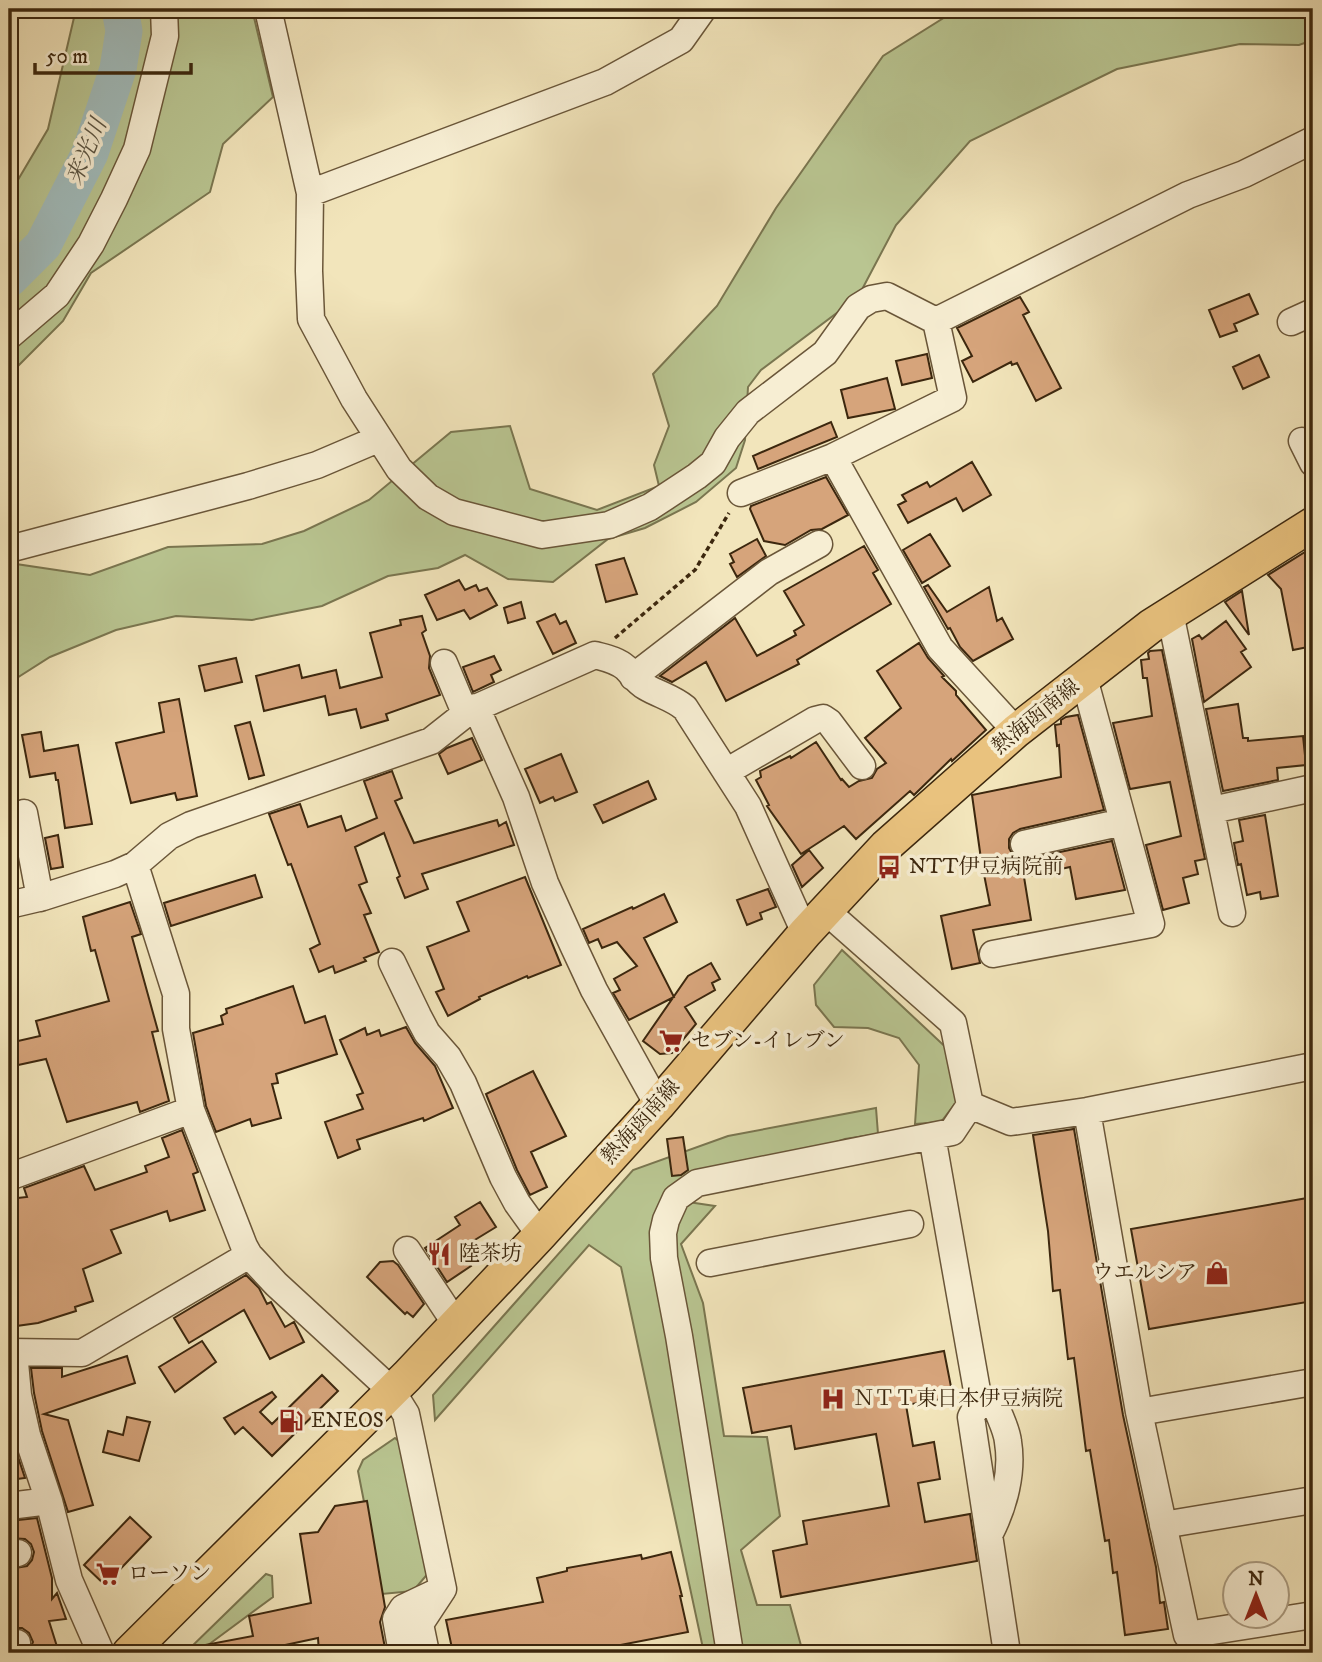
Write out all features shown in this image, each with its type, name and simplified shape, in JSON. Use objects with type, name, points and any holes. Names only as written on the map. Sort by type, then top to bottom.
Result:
[{"type":"main road","name":"熱海函南線","points":[[129,1653],[540,1236],[886,846],[1016,731],[1151,625],[1313,524]]},
{"type":"street","points":[[9,337],[57,295],[91,244],[114,198],[137,149],[164,36],[164,9]]},
{"type":"street","points":[[268,9],[310,193],[311,319],[378,439],[399,469],[428,497],[454,512],[542,535],[609,525],[650,507],[713,463],[727,438],[748,412],[825,354],[858,307],[871,299],[887,296],[936,321]]},
{"type":"street","points":[[310,193],[605,82],[681,40],[704,9]]},
{"type":"street","points":[[936,321],[1188,195],[1244,174],[1313,140]]},
{"type":"street","points":[[741,493],[832,457],[953,398],[936,321]]},
{"type":"street","points":[[9,549],[248,486],[317,465],[378,439]]},
{"type":"street","points":[[832,457],[940,648],[1016,731]]},
{"type":"street","points":[[633,677],[769,572],[820,544]]},
{"type":"street","points":[[1170,613],[1232,913]]},
{"type":"street","points":[[9,905],[115,874],[135,865],[180,830],[431,741],[471,710],[595,656],[615,661],[647,688],[671,697],[685,708],[748,806],[816,922],[953,1023],[970,1105],[952,1132],[697,1183],[676,1198],[666,1220],[663,1233],[664,1258],[730,1653]]},
{"type":"street","points":[[444,663],[516,797],[545,883],[594,990],[658,1105]]},
{"type":"street","points":[[993,954],[1151,924],[1084,678]]},
{"type":"street","points":[[726,772],[815,720],[823,718],[829,722],[862,766]]},
{"type":"street","points":[[1212,810],[1313,788]]},
{"type":"street","points":[[24,813],[40,898]]},
{"type":"street","points":[[1024,844],[1123,822]]},
{"type":"street","points":[[135,865],[176,994],[176,1029],[191,1110],[249,1255],[276,1284],[391,1390],[406,1415],[443,1590],[420,1624],[426,1653]]},
{"type":"street","points":[[392,962],[418,1016],[448,1057],[468,1094],[503,1177],[517,1203],[540,1236]]},
{"type":"street","points":[[970,1105],[1011,1122],[1087,1111],[1313,1066]]},
{"type":"street","points":[[9,1177],[191,1110]]},
{"type":"street","points":[[1087,1111],[1139,1412],[1187,1635],[1313,1615]]},
{"type":"street","points":[[932,1136],[979,1402],[996,1406],[1008,1441],[1009,1474],[996,1522],[989,1535],[1007,1653]]},
{"type":"street","points":[[710,1263],[910,1224]]},
{"type":"street","points":[[407,1250],[456,1324]]},
{"type":"street","points":[[101,1653],[69,1580],[49,1501],[23,1421],[11,1352],[82,1353],[249,1255]]},
{"type":"street","points":[[1139,1412],[1313,1382]]},
{"type":"street","points":[[1163,1525],[1313,1500]]},
{"type":"street","points":[[9,1506],[49,1501]]},
{"type":"street","points":[[402,1653],[396,1619],[403,1608],[443,1590]]},
{"type":"path","points":[[595,656],[695,570],[741,493]]},
{"type":"green space","points":[[76,9],[252,9],[273,97],[223,144],[210,192],[91,273],[63,321],[9,375],[9,195],[48,129]]},
{"type":"green space","points":[[958,9],[1313,9],[1313,40],[1299,45],[1240,44],[1117,69],[970,141],[896,225],[858,297],[761,370],[748,387],[745,440],[736,468],[696,502],[645,528],[608,539],[553,582],[508,579],[465,555],[438,568],[388,576],[322,606],[252,620],[176,616],[116,630],[50,657],[9,683],[9,563],[90,575],[168,547],[262,544],[304,531],[369,500],[451,432],[510,426],[530,489],[597,510],[659,486],[654,465],[669,426],[653,374],[717,306],[776,208],[883,56]]},
{"type":"green space","points":[[842,950],[953,1054],[963,1093],[941,1122],[915,1124],[919,1065],[899,1038],[868,1028],[834,1027],[816,1005],[814,985]]},
{"type":"green space","points":[[876,1108],[878,1134],[845,1139],[668,1199],[715,1206],[681,1244],[703,1303],[724,1436],[767,1437],[780,1516],[741,1550],[757,1605],[790,1605],[803,1653],[704,1653],[621,1267],[589,1245],[435,1420],[433,1395],[633,1170],[728,1136]]},
{"type":"green space","points":[[395,1438],[407,1448],[431,1570],[413,1591],[382,1594],[358,1471],[363,1460]]},
{"type":"green space","points":[[266,1574],[272,1576],[273,1597],[204,1648],[203,1653],[185,1653]]},
{"type":"building","points":[[1249,294],[1258,314],[1234,324],[1237,331],[1220,337],[1209,310]]},
{"type":"building","points":[[1020,297],[1029,312],[1023,315],[1061,388],[1036,401],[1017,363],[1012,365],[1011,362],[973,382],[962,361],[972,356],[957,328]]},
{"type":"building","points":[[927,354],[932,378],[902,385],[896,361]]},
{"type":"building","points":[[1259,355],[1269,377],[1243,389],[1233,367]]},
{"type":"building","points":[[887,378],[895,409],[848,418],[841,390]]},
{"type":"building","points":[[831,422],[837,437],[758,469],[753,456]]},
{"type":"building","points":[[972,462],[991,495],[963,511],[956,498],[908,523],[898,505],[906,501],[902,495],[927,482],[930,487]]},
{"type":"building","points":[[826,477],[848,515],[822,529],[811,530],[785,545],[764,541],[751,506]]},
{"type":"building","points":[[930,534],[950,566],[922,583],[903,550]]},
{"type":"building","points":[[757,539],[766,556],[737,577],[730,564],[734,562],[730,554]]},
{"type":"building","points":[[864,546],[878,570],[873,573],[891,604],[797,660],[799,664],[726,701],[706,662],[672,682],[660,676],[735,618],[757,656],[796,635],[794,631],[804,625],[784,591]]},
{"type":"building","points":[[1313,547],[1313,646],[1293,650],[1281,589],[1268,575]]},
{"type":"building","points":[[624,558],[637,594],[606,602],[596,565]]},
{"type":"building","points":[[459,580],[465,590],[476,585],[479,591],[487,588],[497,605],[470,619],[464,610],[437,620],[425,595]]},
{"type":"building","points":[[928,585],[947,612],[989,587],[997,621],[1002,618],[1013,639],[973,661],[960,647],[950,628],[948,629],[924,587]]},
{"type":"building","points":[[1242,591],[1249,635],[1225,602]]},
{"type":"building","points":[[521,602],[525,618],[508,623],[504,608]]},
{"type":"building","points":[[555,614],[560,624],[566,621],[576,643],[553,654],[537,622]]},
{"type":"building","points":[[422,616],[426,630],[422,633],[430,656],[429,668],[440,695],[386,714],[388,720],[361,728],[356,709],[329,715],[325,696],[264,711],[256,676],[299,665],[302,678],[336,670],[340,688],[382,677],[370,633],[401,625],[400,620]]},
{"type":"building","points":[[1226,621],[1246,649],[1241,652],[1251,667],[1204,702],[1192,639],[1199,635],[1202,639]]},
{"type":"building","points":[[919,643],[944,676],[942,677],[986,730],[914,795],[910,791],[856,839],[844,826],[801,854],[767,806],[769,805],[756,780],[761,777],[760,771],[790,756],[791,758],[816,742],[841,780],[849,787],[872,778],[877,769],[886,763],[865,738],[901,708],[877,671]]},
{"type":"building","points":[[1162,650],[1205,859],[1195,861],[1198,874],[1183,878],[1189,903],[1163,910],[1146,845],[1181,836],[1170,782],[1130,789],[1113,723],[1152,716],[1147,678],[1143,678],[1141,660],[1149,659],[1150,651]]},
{"type":"building","points":[[494,656],[501,670],[491,675],[494,682],[473,692],[463,667]]},
{"type":"building","points":[[236,658],[242,682],[205,691],[199,666]]},
{"type":"building","points":[[179,699],[197,796],[177,800],[175,793],[131,803],[116,743],[164,732],[159,703]]},
{"type":"building","points":[[1238,704],[1243,738],[1248,738],[1248,741],[1303,736],[1306,765],[1277,768],[1278,780],[1223,791],[1206,709]]},
{"type":"building","points":[[1078,715],[1104,810],[1020,829],[1009,839],[1009,848],[1019,859],[1027,859],[1112,841],[1125,890],[1076,899],[1070,867],[1024,877],[1031,920],[973,930],[980,963],[952,969],[941,916],[990,905],[972,795],[1061,777],[1055,725],[1061,724],[1061,720],[1066,717]]},
{"type":"building","points":[[250,722],[264,775],[249,779],[235,726]]},
{"type":"building","points":[[41,732],[44,751],[78,745],[92,824],[65,828],[55,773],[30,777],[22,735]]},
{"type":"building","points":[[472,738],[482,760],[448,774],[439,754]]},
{"type":"building","points":[[561,754],[577,792],[555,801],[553,797],[540,803],[525,769]]},
{"type":"building","points":[[392,771],[402,798],[395,801],[414,843],[497,820],[499,826],[506,822],[514,845],[422,874],[428,889],[405,898],[384,833],[355,847],[367,882],[359,885],[371,913],[364,915],[379,952],[364,958],[366,961],[335,973],[333,966],[319,972],[310,949],[320,944],[291,864],[288,865],[269,814],[300,804],[308,827],[341,816],[346,831],[377,818],[364,781]]},
{"type":"building","points":[[648,781],[656,799],[603,823],[594,805]]},
{"type":"building","points":[[1265,815],[1278,896],[1261,899],[1260,892],[1247,895],[1234,843],[1243,841],[1239,820]]},
{"type":"building","points":[[58,835],[63,867],[51,869],[45,838]]},
{"type":"building","points":[[809,850],[823,868],[802,887],[792,865]]},
{"type":"building","points":[[255,875],[262,897],[171,926],[164,903]]},
{"type":"building","points":[[525,877],[561,965],[528,978],[527,976],[479,997],[480,999],[448,1016],[436,992],[444,989],[427,947],[469,931],[457,902]]},
{"type":"building","points":[[768,889],[776,907],[760,913],[762,919],[747,925],[737,900]]},
{"type":"building","points":[[664,894],[677,922],[644,938],[674,997],[629,1020],[613,993],[620,990],[614,979],[637,966],[617,942],[602,948],[598,939],[589,943],[583,929]]},
{"type":"building","points":[[130,902],[141,934],[132,937],[158,1031],[152,1032],[169,1101],[140,1112],[137,1102],[67,1122],[46,1059],[9,1067],[9,1043],[40,1036],[36,1021],[109,1001],[95,950],[91,951],[83,917]]},
{"type":"building","points":[[711,963],[720,979],[712,983],[715,990],[685,1007],[696,1024],[672,1053],[660,1054],[643,1041],[688,976]]},
{"type":"building","points":[[293,986],[305,1023],[325,1016],[337,1054],[276,1074],[278,1083],[272,1084],[281,1118],[252,1126],[250,1119],[216,1132],[206,1106],[193,1033],[223,1024],[221,1016],[227,1013],[226,1009]]},
{"type":"building","points":[[406,1027],[415,1043],[435,1066],[453,1108],[424,1121],[423,1118],[357,1140],[360,1149],[338,1158],[325,1122],[363,1109],[357,1095],[363,1093],[340,1040],[365,1028],[367,1035],[379,1030],[381,1036]]},
{"type":"building","points":[[533,1071],[566,1136],[531,1152],[547,1187],[530,1195],[486,1094]]},
{"type":"building","points":[[1074,1129],[1123,1415],[1156,1567],[1160,1603],[1164,1602],[1168,1629],[1125,1635],[1117,1572],[1113,1573],[1109,1540],[1105,1541],[1090,1450],[1086,1451],[1074,1358],[1068,1359],[1060,1290],[1053,1291],[1048,1231],[1033,1135]]},
{"type":"building","points":[[182,1130],[198,1172],[193,1174],[205,1210],[170,1221],[167,1211],[111,1230],[121,1253],[83,1269],[93,1301],[75,1307],[76,1311],[38,1323],[9,1327],[9,1199],[27,1197],[24,1188],[84,1166],[95,1190],[147,1172],[145,1166],[169,1157],[162,1138]]},
{"type":"building","points":[[683,1137],[688,1170],[681,1175],[672,1176],[667,1139]]},
{"type":"building","points":[[1313,1197],[1313,1301],[1149,1329],[1131,1229]]},
{"type":"building","points":[[480,1202],[496,1227],[460,1249],[471,1266],[447,1282],[425,1248],[460,1225],[455,1217]]},
{"type":"building","points":[[393,1261],[424,1304],[413,1317],[407,1312],[405,1314],[367,1277],[380,1262]]},
{"type":"building","points":[[246,1275],[259,1288],[267,1304],[271,1302],[285,1327],[294,1322],[304,1342],[270,1359],[244,1310],[189,1343],[174,1318]]},
{"type":"building","points":[[202,1341],[216,1362],[175,1392],[159,1367]]},
{"type":"building","points":[[944,1351],[953,1397],[906,1405],[913,1446],[934,1442],[940,1479],[918,1483],[925,1522],[970,1514],[977,1561],[781,1597],[773,1551],[807,1544],[803,1521],[889,1506],[876,1434],[795,1449],[791,1426],[752,1433],[743,1388]]},
{"type":"building","points":[[127,1356],[135,1383],[44,1414],[68,1420],[93,1505],[68,1512],[42,1431],[31,1368],[62,1368],[62,1377]]},
{"type":"building","points":[[322,1375],[338,1391],[272,1456],[243,1427],[235,1434],[224,1418],[272,1392],[276,1397],[260,1412],[272,1424]]},
{"type":"building","points":[[127,1417],[150,1422],[139,1461],[103,1452],[108,1431],[123,1435]]},
{"type":"building","points":[[17,1454],[25,1478],[9,1480],[9,1455]]},
{"type":"building","points":[[367,1501],[385,1607],[380,1622],[386,1653],[319,1653],[318,1638],[271,1648],[272,1651],[261,1653],[206,1653],[205,1645],[253,1636],[249,1616],[311,1603],[300,1534],[318,1532],[335,1506]]},
{"type":"building","points":[[130,1517],[151,1537],[105,1585],[84,1565]]},
{"type":"building","points":[[37,1518],[52,1578],[52,1599],[57,1593],[66,1619],[49,1621],[59,1653],[28,1653],[33,1642],[29,1633],[22,1628],[9,1628],[9,1569],[27,1566],[34,1552],[25,1539],[9,1538],[9,1521]]},
{"type":"building","points":[[671,1552],[688,1632],[579,1653],[453,1653],[446,1620],[543,1602],[537,1578],[567,1571],[567,1568],[641,1555],[642,1559]]},
{"type":"waterway","name":"来光川","points":[[9,279],[43,245],[90,153],[118,69],[124,31],[120,9]]},
{"type":"place","name":"NTT伊豆病院前","points":[[889,867]]},
{"type":"place","name":"セブン-イレブン","points":[[671,1041]]},
{"type":"place","name":"陸茶坊","points":[[439,1254]]},
{"type":"place","name":"ウエルシア","points":[[1217,1273]]},
{"type":"place","name":"ＮＴＴ東日本伊豆病院","points":[[833,1399]]},
{"type":"place","name":"ENEOS","points":[[291,1421]]},
{"type":"place","name":"ローソン","points":[[108,1574]]}]
